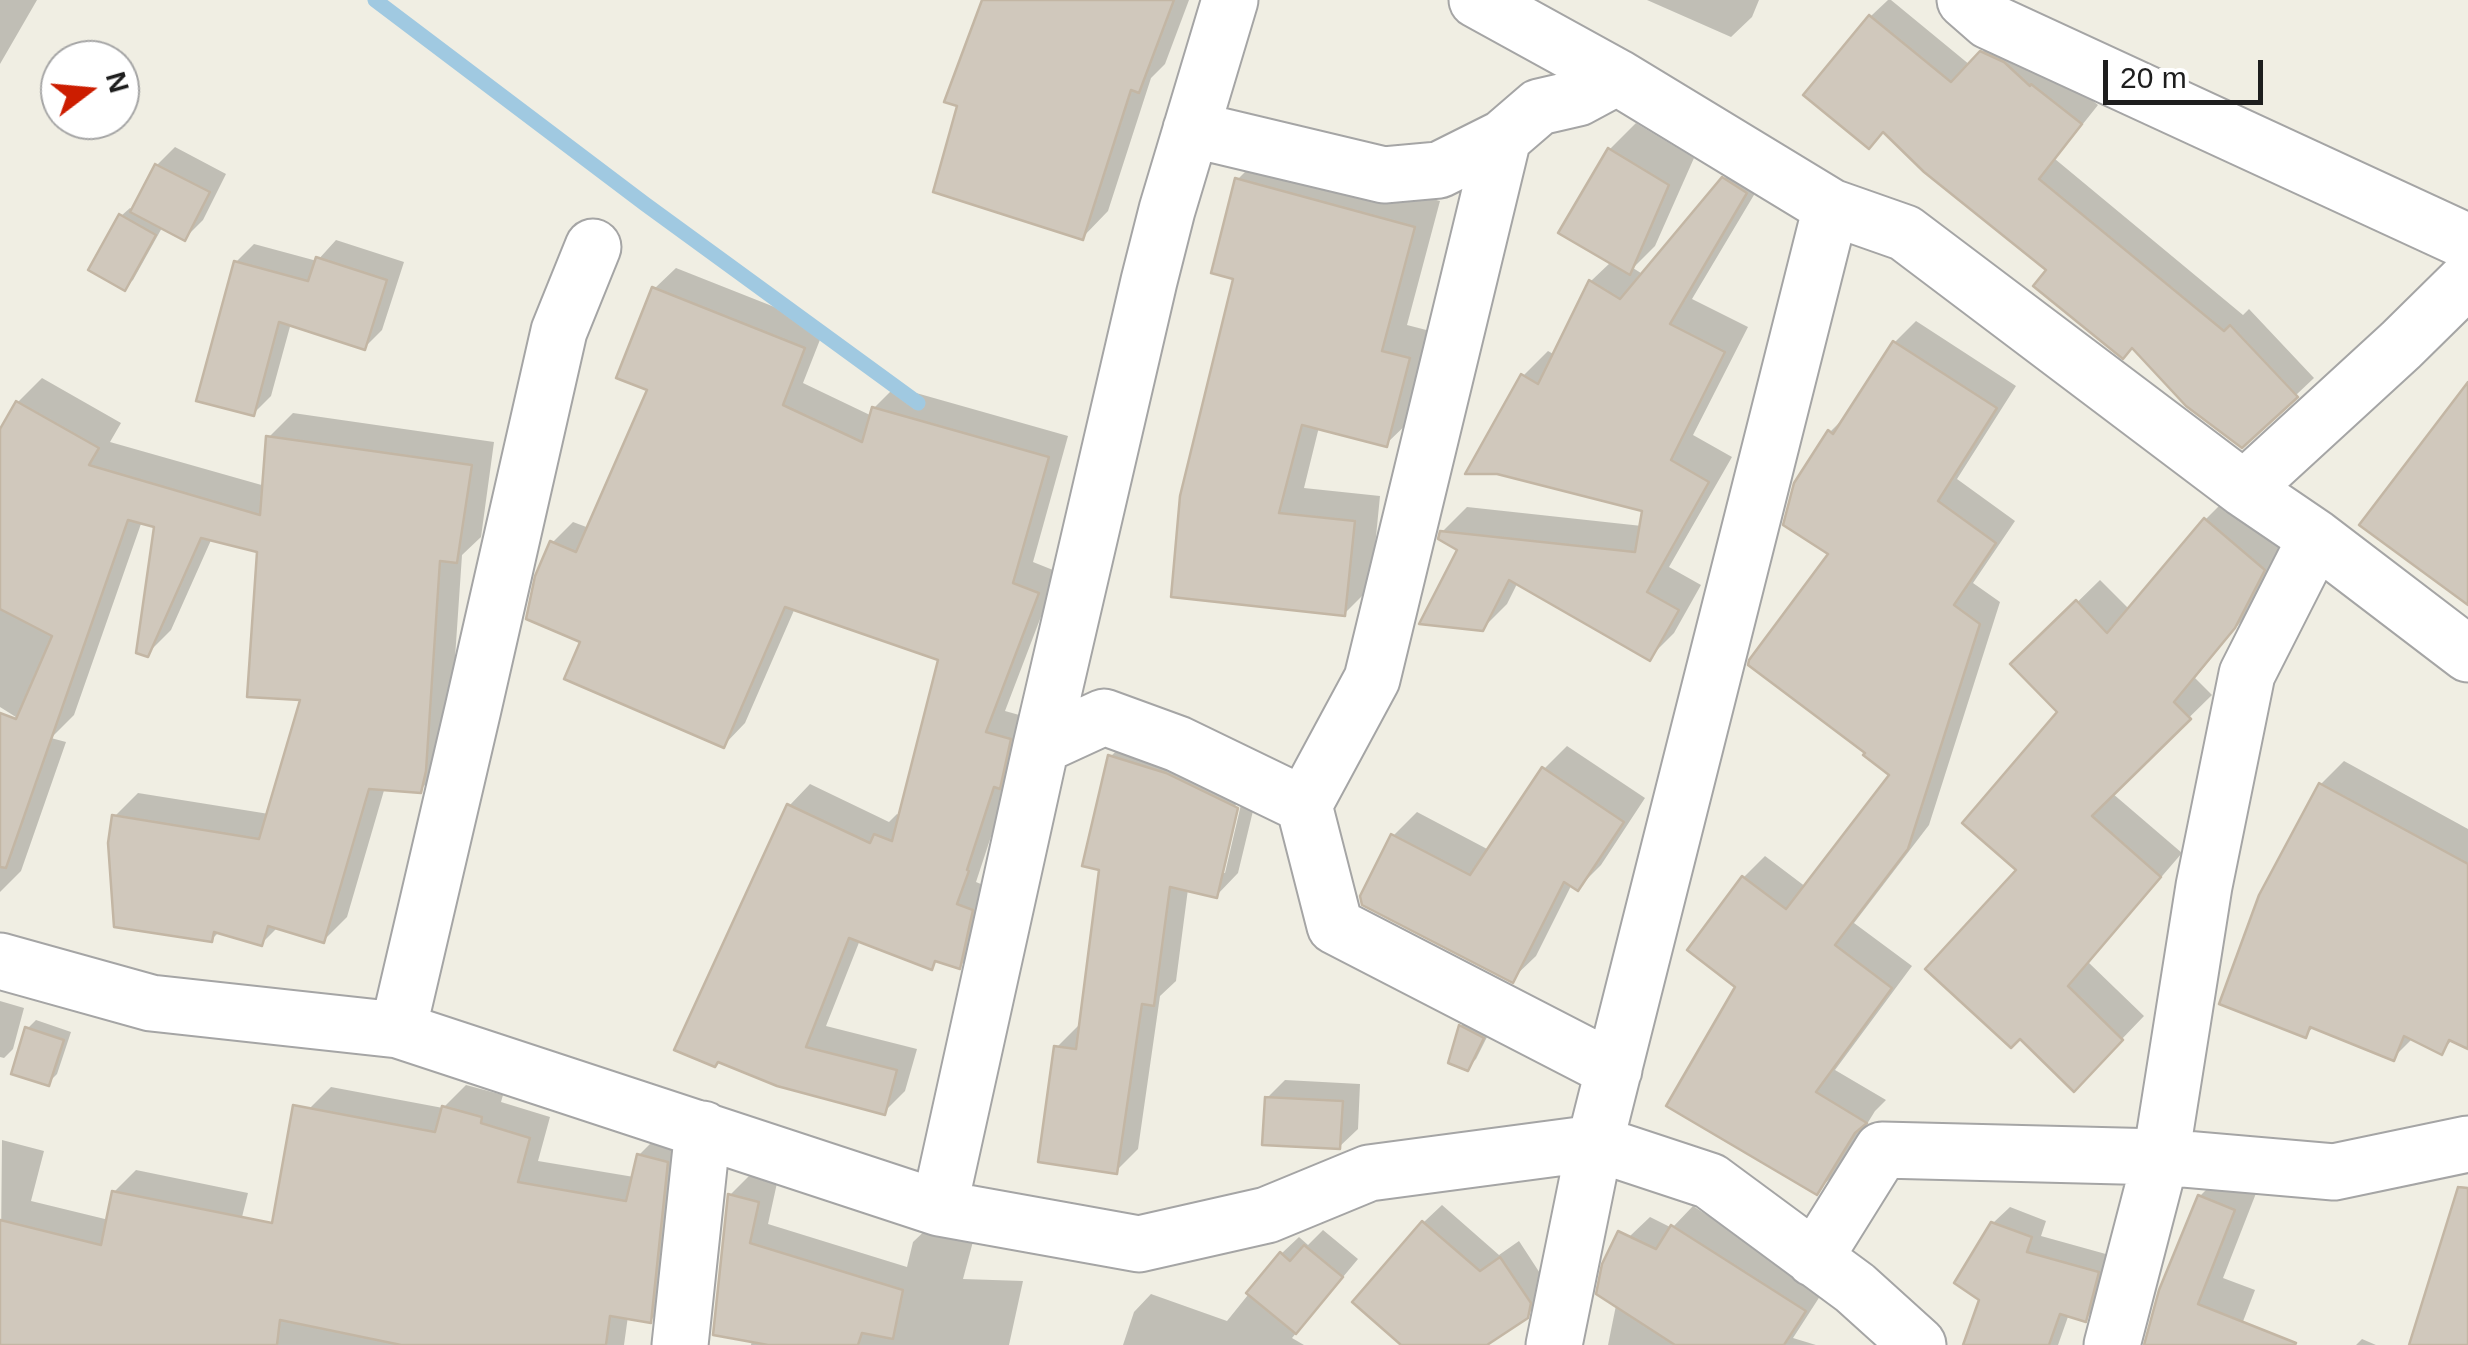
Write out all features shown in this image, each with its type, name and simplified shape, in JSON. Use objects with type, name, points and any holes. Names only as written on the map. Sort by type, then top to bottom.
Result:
[{"type":"street","points":[[940,1208],[1041,746],[1149,281],[1230,0]]},
{"type":"street","points":[[1478,0],[1617,77],[1830,207],[1905,233],[2468,654]]},
{"type":"street","points":[[1965,0],[1989,21],[2468,242]]},
{"type":"street","points":[[1191,129],[1384,175],[1439,170],[1503,138],[1539,107],[1578,98],[1617,77]]},
{"type":"street","points":[[1503,138],[1372,679],[1304,805],[1334,926],[1614,1070]]},
{"type":"street","points":[[1554,1345],[1595,1144],[1830,207]]},
{"type":"street","points":[[398,1030],[559,331],[593,247]]},
{"type":"street","points":[[2244,489],[2402,345],[2468,279]]},
{"type":"street","points":[[2112,1345],[2161,1157],[2204,886],[2248,674],[2316,538]]},
{"type":"street","points":[[1041,746],[1104,717],[1178,744],[1304,805]]},
{"type":"street","points":[[0,962],[151,1003],[398,1030],[940,1208],[1139,1244],[1267,1216],[1368,1174],[1595,1144],[1710,1181],[1854,1288],[1918,1345]]},
{"type":"street","points":[[680,1345],[702,1128]]},
{"type":"street","points":[[1814,1258],[1882,1150],[2161,1157],[2334,1172],[2468,1144]]},
{"type":"building","points":[[982,0],[1174,0],[1139,93],[1131,90],[1083,240],[933,192],[957,106],[944,102]]},
{"type":"building","points":[[1869,15],[1951,82],[1980,51],[2004,62],[2082,124],[2039,179],[2224,331],[2230,325],[2298,397],[2242,448],[2186,406],[2132,348],[2123,359],[2033,286],[2046,270],[1924,172],[1883,132],[1869,149],[1803,95]]},
{"type":"building","points":[[1608,148],[1669,185],[1630,275],[1558,233]]},
{"type":"building","points":[[155,164],[210,192],[185,241],[130,212]]},
{"type":"building","points":[[1722,177],[1747,193],[1670,324],[1725,352],[1671,460],[1709,482],[1647,592],[1679,610],[1650,661],[1509,580],[1483,631],[1419,624],[1457,550],[1438,539],[1440,531],[1635,552],[1642,511],[1497,474],[1465,474],[1521,374],[1538,384],[1589,280],[1620,299]]},
{"type":"building","points":[[1235,178],[1415,227],[1382,351],[1410,358],[1387,447],[1302,425],[1279,513],[1355,521],[1345,616],[1171,597],[1180,496],[1233,279],[1211,273]]},
{"type":"building","points":[[119,214],[156,235],[125,291],[88,270]]},
{"type":"building","points":[[316,257],[387,280],[365,350],[279,322],[254,416],[196,401],[234,261],[308,281]]},
{"type":"building","points":[[652,287],[805,348],[783,405],[862,442],[872,407],[1049,457],[1013,583],[1039,593],[986,732],[1011,739],[1000,789],[994,787],[957,904],[973,910],[960,969],[935,961],[932,970],[849,938],[806,1047],[897,1070],[885,1115],[777,1086],[718,1062],[715,1067],[674,1050],[787,804],[870,843],[874,834],[892,841],[938,660],[785,607],[724,748],[564,679],[580,642],[526,619],[535,576],[550,541],[576,552],[647,390],[616,378]]},
{"type":"building","points":[[1893,341],[1997,408],[1938,501],[1996,543],[1954,605],[1980,624],[1908,849],[1835,945],[1892,988],[1816,1092],[1867,1123],[1855,1133],[1817,1195],[1666,1106],[1735,987],[1687,950],[1742,876],[1786,909],[1889,775],[1748,665],[1828,554],[1783,525],[1794,483],[1828,430],[1833,434]]},
{"type":"building","points":[[2468,382],[2468,605],[2359,525]]},
{"type":"building","points":[[16,401],[99,448],[89,465],[260,515],[266,436],[472,465],[457,563],[440,561],[426,771],[421,793],[369,789],[324,943],[268,926],[262,946],[214,932],[212,942],[114,927],[108,843],[112,815],[259,839],[300,700],[247,697],[257,552],[201,538],[148,657],[136,653],[154,527],[128,520],[6,868],[0,867],[0,713],[16,719],[52,636],[0,609],[0,429]]},
{"type":"building","points":[[2204,518],[2265,570],[2235,628],[2174,702],[2191,719],[2092,816],[2161,877],[2068,986],[2123,1040],[2074,1092],[2020,1039],[2011,1048],[1925,969],[2016,870],[1962,823],[2057,712],[2010,664],[2076,600],[2107,633]]},
{"type":"building","points":[[1108,755],[1166,773],[1238,808],[1217,898],[1170,887],[1154,1006],[1142,1004],[1117,1174],[1038,1162],[1054,1046],[1076,1049],[1099,870],[1082,866]]},
{"type":"building","points":[[1542,767],[1624,822],[1578,891],[1564,882],[1513,983],[1362,905],[1360,896],[1391,834],[1470,875]]},
{"type":"building","points":[[2319,783],[2468,864],[2468,1049],[2449,1040],[2442,1055],[2404,1036],[2394,1061],[2310,1027],[2306,1038],[2219,1004],[2259,895]]},
{"type":"building","points":[[1459,1025],[1484,1038],[1468,1071],[1448,1063]]},
{"type":"building","points":[[25,1027],[64,1040],[49,1086],[11,1074]]},
{"type":"building","points":[[1265,1097],[1343,1101],[1340,1149],[1262,1145]]},
{"type":"building","points":[[293,1105],[435,1132],[442,1106],[482,1117],[481,1123],[530,1138],[518,1182],[626,1201],[637,1154],[668,1162],[651,1323],[610,1316],[606,1345],[401,1345],[280,1320],[277,1345],[0,1345],[0,1220],[101,1245],[112,1191],[272,1223]]},
{"type":"building","points":[[2458,1187],[2468,1188],[2468,1345],[2409,1345]]},
{"type":"building","points":[[728,1194],[759,1202],[750,1243],[903,1290],[893,1339],[862,1333],[858,1345],[768,1345],[713,1335]]},
{"type":"building","points":[[2198,1195],[2235,1210],[2198,1304],[2295,1345],[2144,1345],[2159,1290]]},
{"type":"building","points":[[1422,1221],[1480,1271],[1500,1257],[1531,1303],[1528,1318],[1487,1345],[1401,1345],[1352,1302]]},
{"type":"building","points":[[1991,1222],[2032,1237],[2027,1252],[2099,1272],[2086,1322],[2060,1314],[2049,1345],[1963,1345],[1979,1300],[1954,1283]]},
{"type":"building","points":[[1671,1225],[1806,1311],[1784,1345],[1675,1345],[1596,1294],[1602,1264],[1618,1231],[1656,1249]]},
{"type":"building","points":[[1304,1245],[1343,1277],[1296,1334],[1246,1293],[1280,1252],[1290,1261]]},
{"type":"waterway","points":[[375,0],[918,403]]}]
